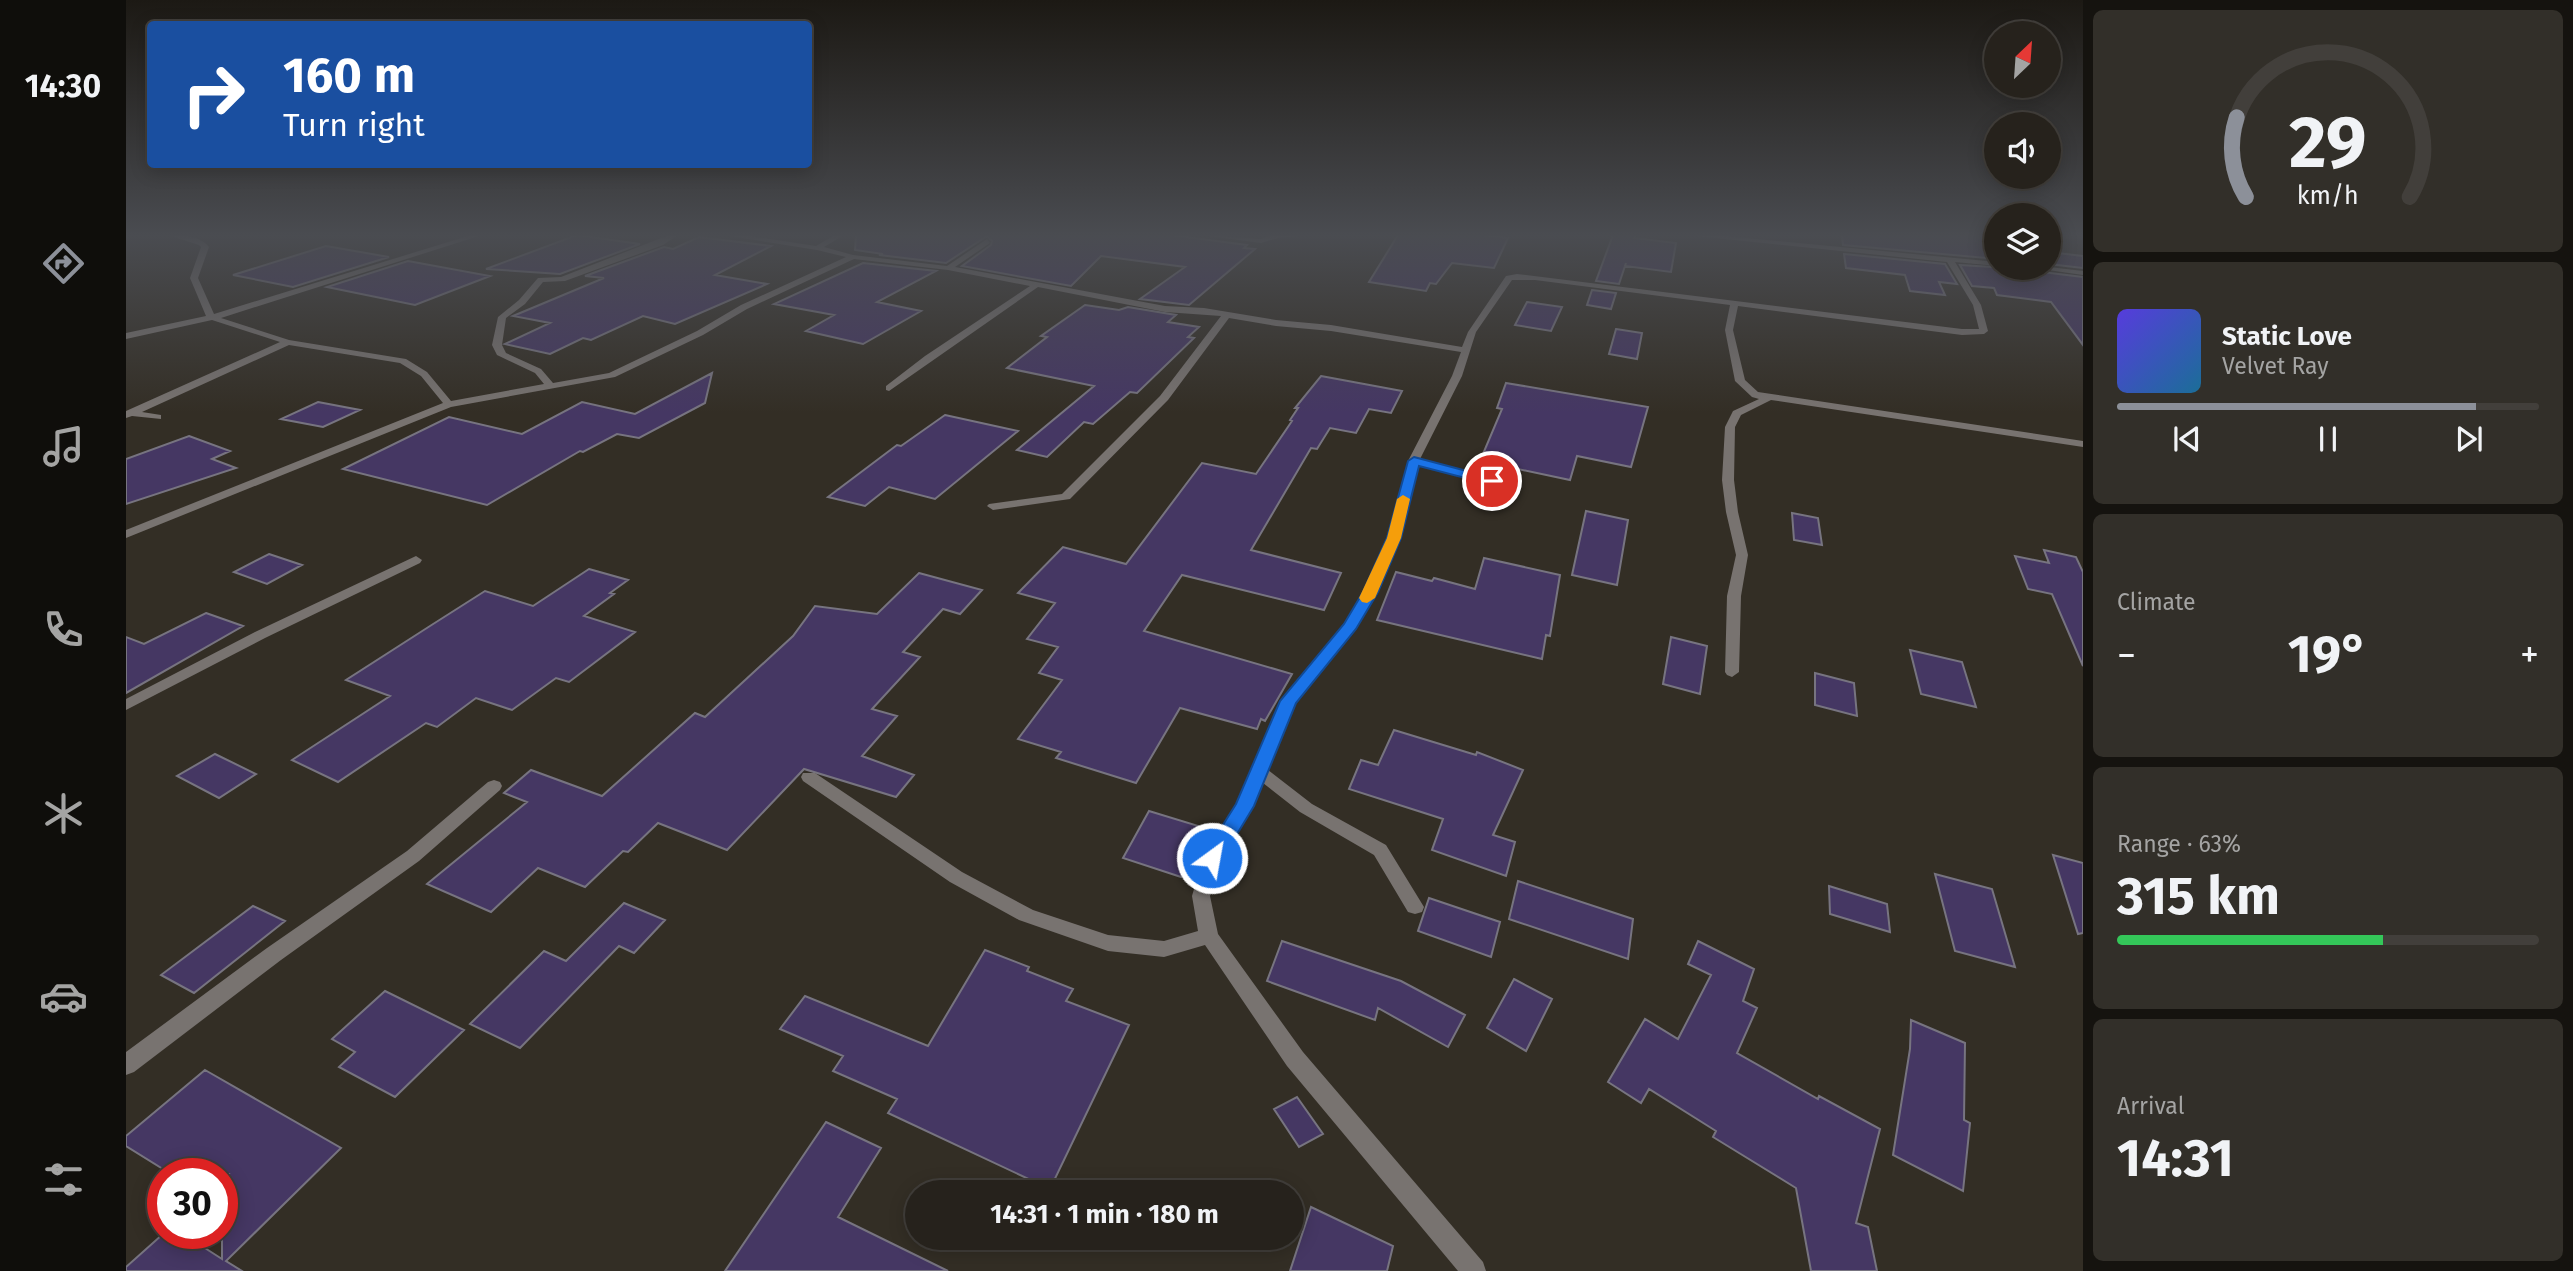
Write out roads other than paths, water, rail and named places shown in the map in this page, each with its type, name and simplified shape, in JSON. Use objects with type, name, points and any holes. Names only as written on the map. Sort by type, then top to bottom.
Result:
[{"type":"street","points":[[201,294],[211,318],[288,342],[403,361],[424,374],[449,404]]},
{"type":"street","points":[[126,336],[211,318],[287,294]]},
{"type":"street","points":[[529,294],[502,317],[497,345],[502,355],[538,371],[549,384]]},
{"type":"street","points":[[126,534],[449,404],[549,384],[596,379],[618,372],[700,333],[772,294]]},
{"type":"street","points":[[888,388],[1023,294]]},
{"type":"street","points":[[1090,294],[1165,309],[1382,335],[1466,350]]},
{"type":"street","points":[[1475,1271],[1295,1059],[1209,936],[1201,896],[1212,858],[1245,806],[1289,701],[1351,626],[1371,592],[1394,538],[1414,461],[1457,376],[1472,332],[1498,294]]},
{"type":"street","points":[[1659,294],[1962,332],[1984,331],[1977,305],[1971,294]]},
{"type":"street","points":[[1734,304],[1729,330],[1740,382],[1755,395],[2083,444]]},
{"type":"street","points":[[993,506],[1066,497],[1164,398],[1227,315]]},
{"type":"street","points":[[128,414],[288,342]]},
{"type":"street","points":[[1732,672],[1734,596],[1742,555],[1728,480],[1730,426],[1737,413],[1770,397]]},
{"type":"street","points":[[128,414],[157,416]]},
{"type":"street","points":[[1414,461],[1492,481]]},
{"type":"street","points":[[126,705],[260,635],[416,560]]},
{"type":"street","points":[[1258,771],[1306,808],[1380,850],[1415,907]]},
{"type":"street","points":[[808,777],[956,877],[1026,915],[1108,943],[1164,949],[1209,936]]},
{"type":"street","points":[[126,1065],[274,954],[413,856],[494,786]]}]
